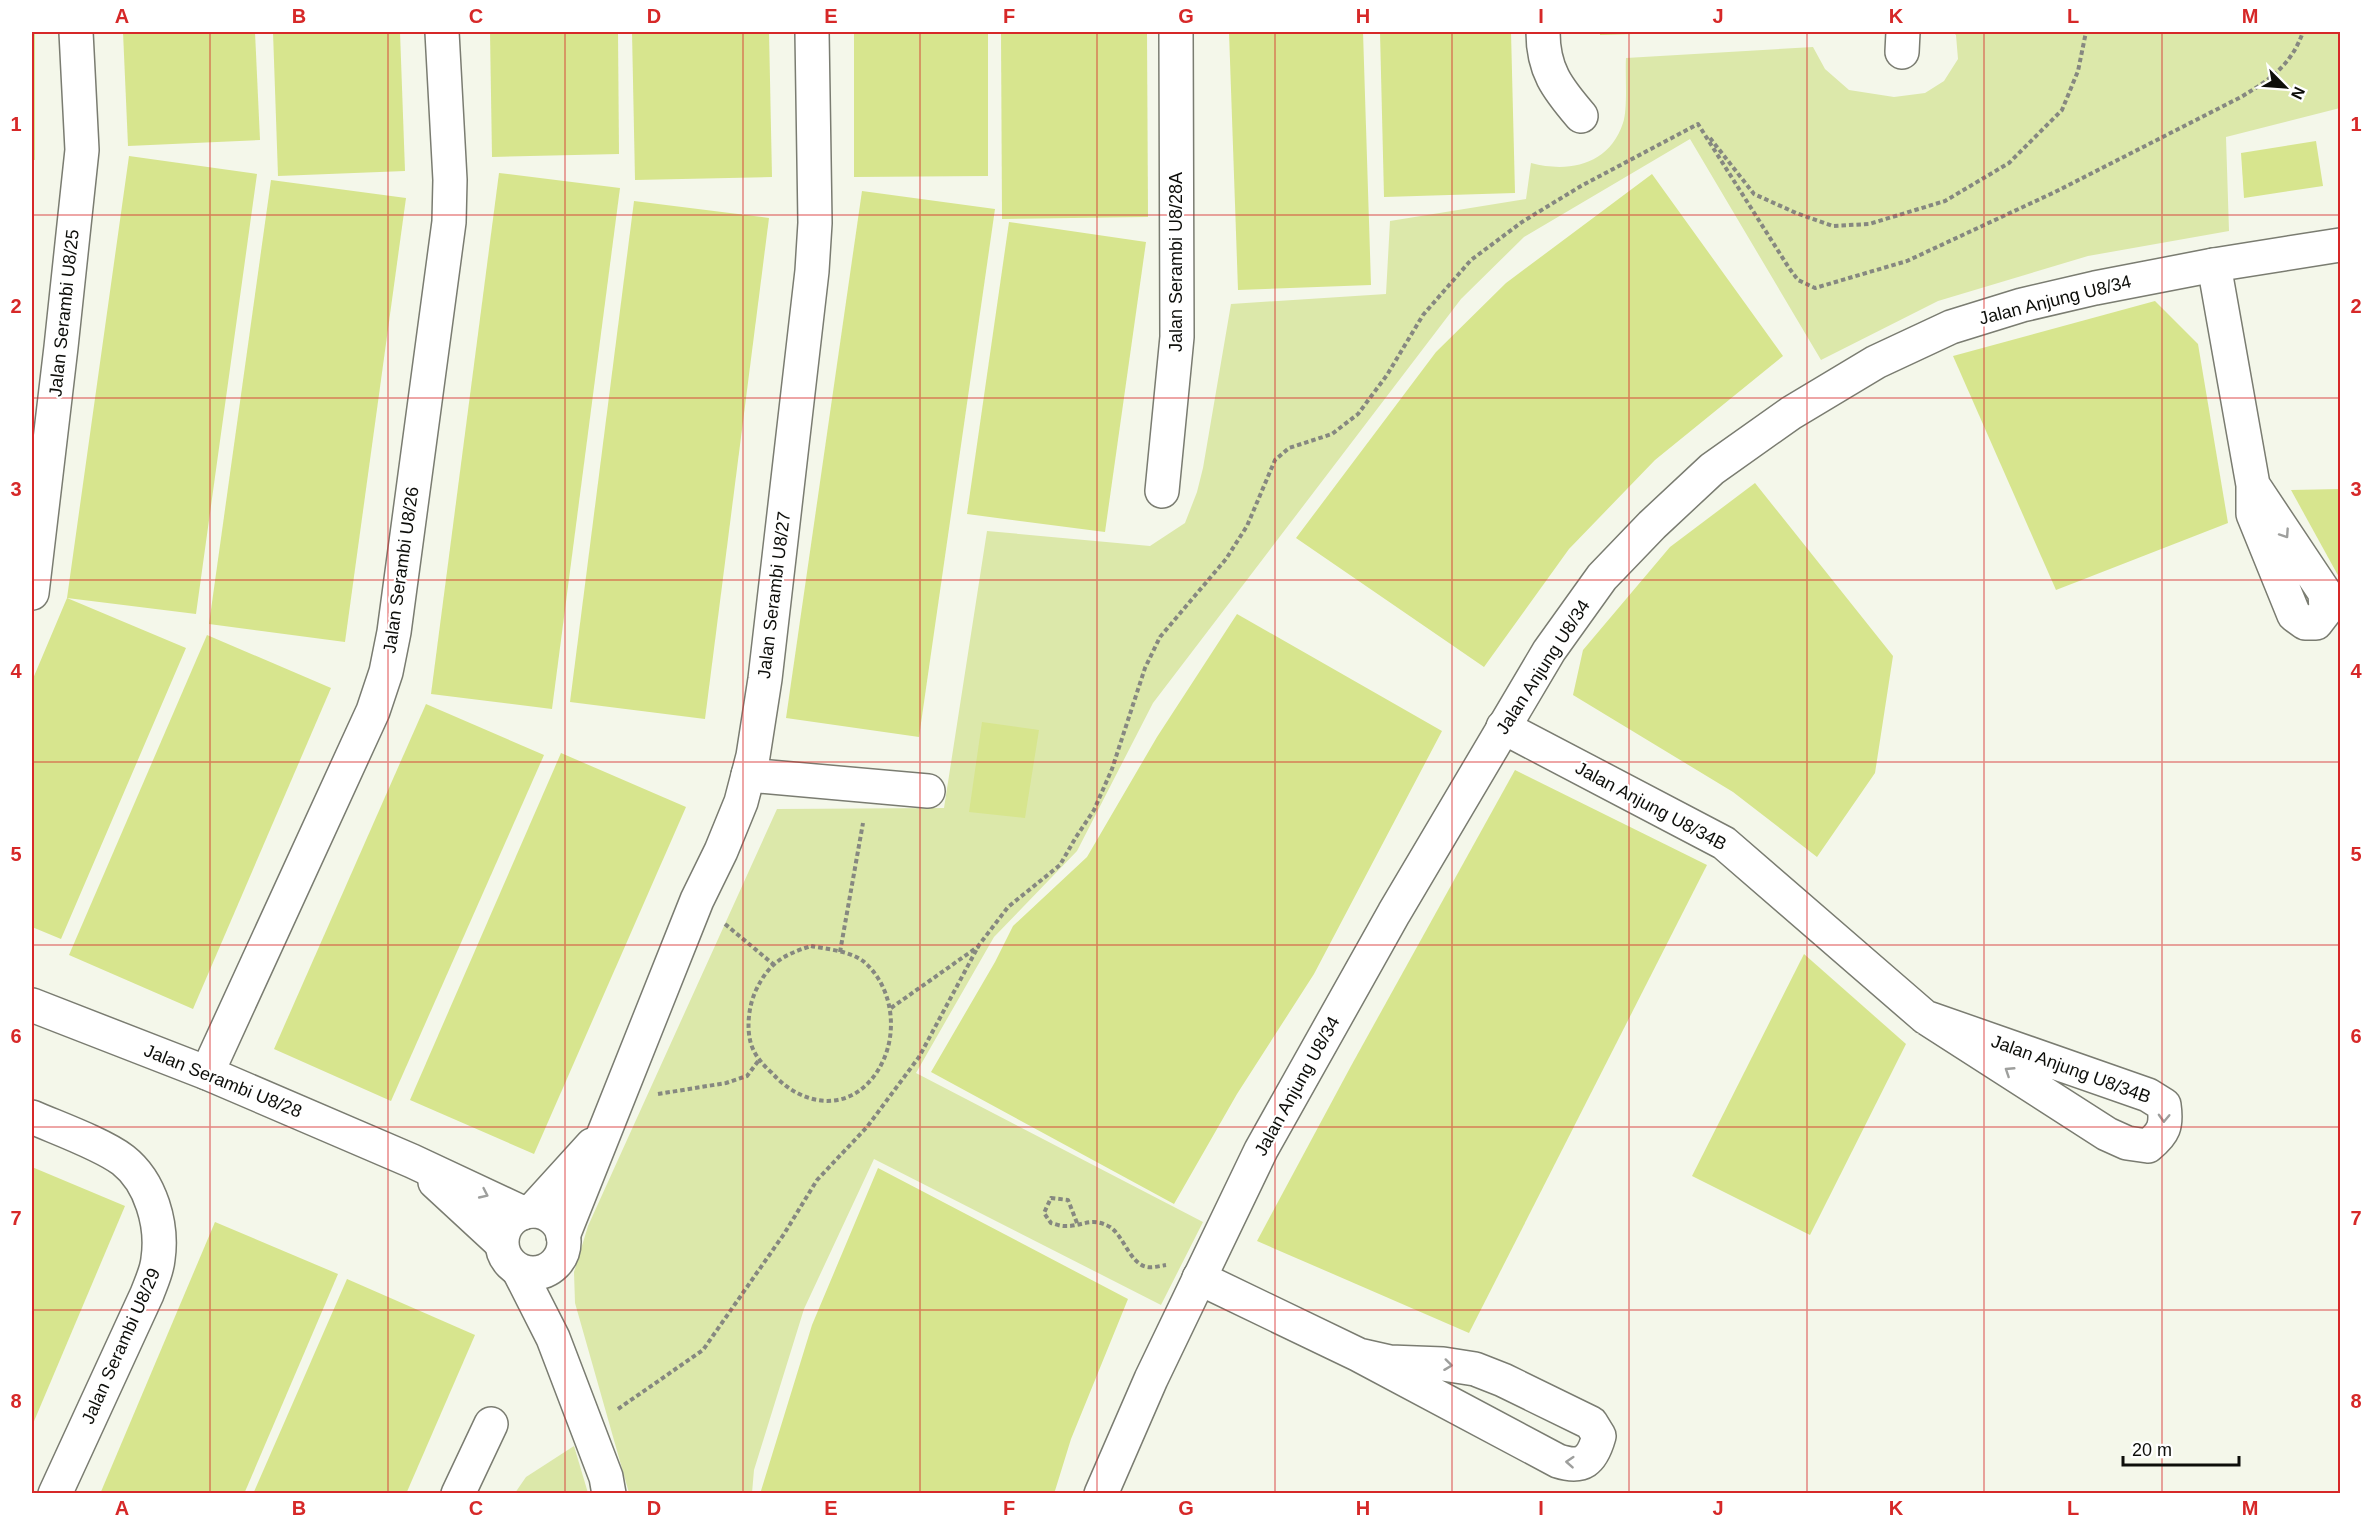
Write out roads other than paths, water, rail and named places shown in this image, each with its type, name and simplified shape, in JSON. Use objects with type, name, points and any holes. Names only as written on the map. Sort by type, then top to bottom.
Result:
[{"type":"street","name":"Jalan Serambi U8/25","points":[[32,593],[82,150],[76,32]]},
{"type":"street","name":"Jalan Serambi U8/26","points":[[207,1072],[373,711],[386,672],[394,632],[449,222],[450,180],[442,32]]},
{"type":"street","name":"Jalan Serambi U8/27","points":[[560,1249],[697,900],[721,851],[741,802],[748,775],[765,679],[812,271],[815,223],[812,32]]},
{"type":"street","name":"Jalan Serambi U8/28A","points":[[1162,491],[1177,337],[1176,32]]},
{"type":"street","points":[[1543,32],[1547,68],[1558,89],[1581,116]]},
{"type":"street","name":"Jalan Anjung U8/34","points":[[1101,1494],[1151,1379],[1261,1150],[1394,913],[1549,651],[1602,577],[1652,525],[1712,469],[1791,413],[1876,362],[1952,327],[2022,305],[2214,265],[2340,245]]},
{"type":"street","points":[[2214,265],[2253,485]]},
{"type":"street","name":"Jalan Anjung U8/34B","points":[[1503,727],[1724,843],[1925,1017],[2108,1134],[2127,1143],[2148,1146],[2161,1136],[2166,1120],[2164,1105],[2148,1095],[1925,1017]]},
{"type":"street","points":[[748,775],[928,791]]},
{"type":"street","name":"Jalan Serambi U8/28","points":[[32,1005],[207,1072],[527,1212]]},
{"type":"street","name":"Jalan Serambi U8/29","points":[[32,1117],[123,1160],[142,1182],[154,1208],[160,1236],[158,1262],[147,1294],[55,1494]]},
{"type":"street","name":"Jalan Serambi U8/27","points":[[527,1212],[605,1131]]},
{"type":"street","name":"Jalan Serambi U8/28","points":[[412,1161],[501,1243]]},
{"type":"street","points":[[554,1338],[560,1249],[561,1228],[549,1215],[527,1212],[514,1217],[502,1233],[501,1243],[510,1265],[529,1274],[549,1269],[560,1249]]},
{"type":"street","points":[[519,1271],[554,1338],[606,1477],[609,1494]]},
{"type":"street","points":[[1199,1278],[1359,1355],[1558,1461],[1571,1465],[1586,1461],[1595,1450],[1599,1436],[1591,1423],[1503,1380],[1475,1369],[1443,1364],[1390,1362],[1359,1355]]},
{"type":"street","points":[[458,1494],[491,1424]]}]
